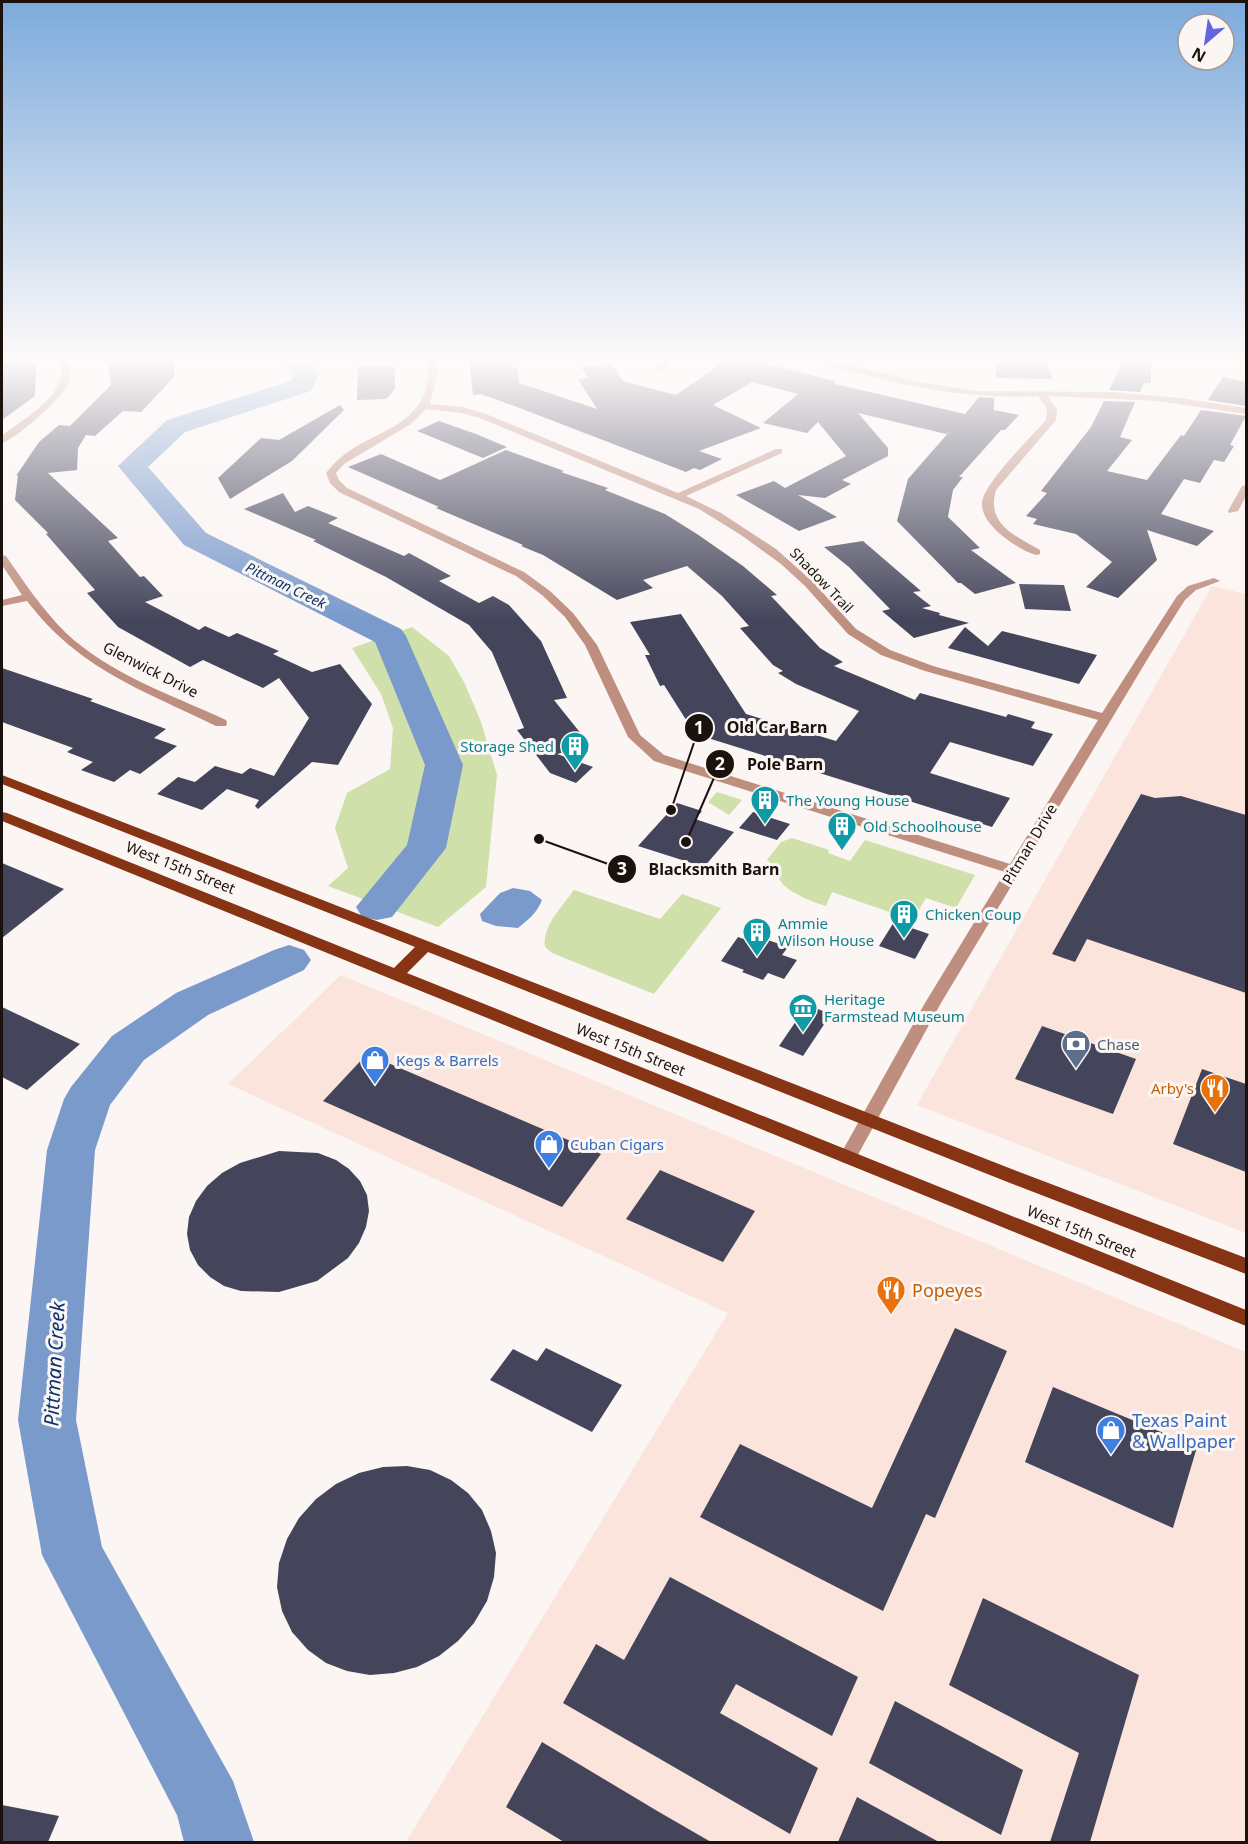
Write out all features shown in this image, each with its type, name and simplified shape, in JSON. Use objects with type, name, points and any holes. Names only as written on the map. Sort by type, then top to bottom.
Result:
[{"type":"main road","name":"West 15th Street","points":[[2,779],[1246,1266]]},
{"type":"main road","name":"West 15th Street","points":[[2,816],[1246,1318]]},
{"type":"main road","points":[[396,975],[425,946]]},
{"type":"street","points":[[361,447],[338,462],[331,473],[334,481],[343,490],[520,574],[546,593],[569,615],[591,645],[634,738],[650,752],[688,769],[1014,870]]},
{"type":"street","name":"Shadow Trail","points":[[559,447],[679,496],[734,525],[775,553],[810,585],[840,621],[861,638],[889,653],[923,667],[1105,718]]},
{"type":"street","points":[[1027,447],[991,489],[987,503],[990,515],[999,527],[1036,552]]},
{"type":"street","points":[[679,496],[779,451]]},
{"type":"street","points":[[1233,511],[1246,488]]},
{"type":"street","name":"Glenwick Drive","points":[[2,558],[28,597],[62,635],[96,661],[221,723]]},
{"type":"street","name":"Pitman Drive","points":[[848,1158],[933,1003],[1105,718],[1181,598],[1192,588],[1214,581]]},
{"type":"street","points":[[2,603],[28,597]]},
{"type":"shaded area","points":[[1212,586],[1246,594],[1246,1233],[917,1105]]},
{"type":"shaded area","points":[[341,975],[1246,1352],[1246,1842],[406,1842],[728,1313],[228,1084]]},
{"type":"green space","points":[[412,627],[449,656],[465,684],[481,722],[497,775],[486,887],[438,927],[328,886],[348,868],[335,828],[347,793],[390,769],[393,728],[381,694],[352,648]]},
{"type":"green space","points":[[717,792],[742,800],[729,815],[708,802]]},
{"type":"green space","points":[[792,838],[829,850],[828,853],[850,861],[865,840],[975,875],[956,908],[926,898],[918,911],[901,905],[895,914],[832,892],[826,906],[788,889],[767,860],[781,842]]},
{"type":"green space","points":[[574,890],[660,919],[682,894],[721,908],[654,994],[552,953],[545,947],[550,924]]},
{"type":"water","points":[[513,888],[530,891],[542,900],[532,916],[518,928],[496,926],[482,921],[480,914],[500,893]]},
{"type":"building","points":[[36,447],[79,447],[77,470],[48,473],[118,538],[108,541],[140,577],[144,576],[163,596],[145,602],[199,630],[205,626],[229,637],[237,633],[279,651],[273,654],[312,672],[340,664],[372,704],[338,765],[312,762],[258,809],[255,806],[259,800],[227,789],[202,810],[157,794],[178,777],[195,782],[215,766],[242,774],[250,768],[274,776],[309,718],[279,678],[263,688],[203,660],[190,667],[118,627],[87,593],[95,590],[46,534],[48,533],[15,500],[18,475],[16,476]]},
{"type":"building","points":[[251,447],[306,447],[292,461],[230,499],[218,478]]},
{"type":"building","points":[[456,447],[507,447],[483,458]]},
{"type":"building","points":[[621,447],[710,447],[699,451],[722,459],[700,470],[694,468],[686,472]]},
{"type":"building","points":[[839,447],[888,448],[888,456],[842,480],[851,484],[825,498],[798,495],[837,517],[799,531],[736,495],[774,481],[785,488],[846,456]]},
{"type":"building","points":[[936,447],[986,447],[959,477],[963,477],[953,490],[948,517],[980,548],[971,550],[1016,583],[975,594],[958,583],[897,521],[908,479]]},
{"type":"building","points":[[1075,447],[1126,447],[1107,471],[1147,480],[1172,447],[1233,447],[1224,462],[1214,460],[1200,483],[1184,479],[1161,514],[1214,531],[1197,546],[1147,530],[1157,560],[1118,598],[1086,587],[1112,562],[1076,534],[1033,524],[1037,519],[1026,516],[1047,493],[1041,491]]},
{"type":"building","points":[[506,450],[608,488],[605,490],[665,514],[697,534],[743,566],[777,595],[771,596],[820,648],[843,662],[834,666],[915,700],[920,693],[1006,717],[1008,714],[1035,722],[1031,728],[1053,734],[1033,766],[950,742],[930,773],[1010,798],[992,827],[695,734],[664,685],[660,686],[645,655],[650,655],[630,622],[681,614],[746,714],[836,741],[859,711],[796,684],[778,673],[783,671],[773,665],[740,628],[749,626],[722,596],[687,566],[643,580],[653,588],[617,600],[543,555],[521,546],[523,545],[348,467],[381,454],[440,480]]},
{"type":"building","points":[[283,493],[295,512],[308,506],[338,518],[328,523],[404,556],[409,553],[451,576],[439,581],[479,603],[493,596],[509,605],[541,641],[567,698],[554,700],[590,745],[557,754],[593,767],[576,783],[550,773],[517,730],[524,728],[492,652],[469,625],[386,577],[313,541],[316,540],[244,509]]},
{"type":"building","points":[[863,541],[921,591],[913,592],[931,606],[922,608],[969,623],[914,638],[882,611],[890,609],[849,567],[824,547]]},
{"type":"building","points":[[1019,584],[1064,585],[1071,611],[1025,609]]},
{"type":"building","points":[[965,627],[988,646],[1002,631],[1097,655],[1079,684],[948,648]]},
{"type":"building","points":[[2,668],[93,699],[90,701],[166,729],[154,738],[177,746],[140,774],[130,770],[114,782],[81,770],[93,762],[67,752],[73,748],[2,722]]},
{"type":"building","points":[[1141,794],[1155,798],[1181,796],[1246,815],[1246,993],[1087,939],[1075,962],[1052,954]]},
{"type":"building","points":[[677,803],[702,811],[695,819],[734,832],[704,867],[638,846]]},
{"type":"building","name":"The Young House","points":[[753,812],[790,824],[777,840],[739,828]]},
{"type":"building","points":[[2,863],[64,889],[2,938]]},
{"type":"building","name":"Chicken Coup","points":[[894,922],[929,934],[915,959],[879,946]]},
{"type":"building","name":"Ammie Wilson House","points":[[738,937],[761,945],[765,939],[788,947],[782,955],[797,960],[784,979],[768,973],[763,980],[742,972],[744,970],[721,961]]},
{"type":"building","points":[[807,1005],[831,1014],[803,1056],[779,1046]]},
{"type":"building","points":[[2,1007],[80,1044],[27,1090],[2,1077]]},
{"type":"building","name":"Chase","points":[[1042,1026],[1136,1059],[1113,1114],[1015,1079]]},
{"type":"building","points":[[367,1054],[601,1154],[562,1207],[323,1101]]},
{"type":"building","name":"Arby's","points":[[1202,1069],[1246,1084],[1246,1172],[1173,1144]]},
{"type":"building","points":[[279,1151],[318,1153],[336,1160],[349,1169],[360,1181],[367,1195],[369,1211],[366,1227],[359,1243],[348,1258],[317,1281],[279,1292],[241,1291],[224,1286],[198,1265],[190,1250],[187,1234],[189,1217],[196,1201],[207,1186],[222,1173],[240,1163]]},
{"type":"building","points":[[660,1170],[755,1211],[723,1262],[626,1219]]},
{"type":"building","points":[[955,1328],[1007,1351],[935,1518],[926,1514],[883,1611],[700,1517],[740,1444],[872,1508]]},
{"type":"building","points":[[546,1348],[622,1385],[592,1432],[490,1380],[513,1349],[537,1361]]},
{"type":"building","name":"Texas Paint & Wallpaper","points":[[1053,1387],[1197,1447],[1173,1528],[1025,1462]]},
{"type":"building","points":[[407,1466],[430,1470],[451,1480],[468,1493],[482,1510],[491,1531],[496,1553],[494,1577],[487,1601],[474,1623],[458,1641],[439,1656],[417,1667],[394,1673],[370,1675],[347,1671],[326,1663],[308,1650],[292,1632],[282,1611],[277,1587],[279,1563],[287,1539],[299,1518],[316,1499],[336,1484],[359,1473],[383,1467]]},
{"type":"building","points":[[670,1577],[858,1677],[832,1736],[736,1684],[720,1713],[818,1768],[790,1834],[563,1703],[596,1644],[624,1660]]},
{"type":"building","points":[[983,1598],[1139,1675],[1090,1842],[1050,1842],[1079,1753],[949,1685]]},
{"type":"building","points":[[895,1701],[1023,1770],[1001,1835],[869,1763]]},
{"type":"building","points":[[542,1742],[711,1842],[564,1842],[506,1807]]},
{"type":"building","points":[[857,1797],[939,1842],[838,1842]]},
{"type":"building","points":[[2,1805],[59,1816],[48,1842],[2,1842]]},
{"type":"waterway","name":"Pittman Creek","points":[[153,447],[132,466],[195,539],[389,636],[444,765],[426,848],[377,907]]},
{"type":"waterway","name":"Pittman Creek","points":[[219,1842],[209,1805],[73,1555],[47,1420],[71,1150],[88,1099],[128,1048],[192,1004],[289,960]]},
{"type":"place","name":"Storage Shed","points":[[575,772]]},
{"type":"place","name":"Old Car Barn","points":[[671,810]]},
{"type":"place","name":"The Young House","points":[[765,826]]},
{"type":"place","name":"Blacksmith Barn","points":[[539,839]]},
{"type":"place","name":"Pole Barn","points":[[686,842]]},
{"type":"place","name":"Old Schoolhouse","points":[[842,852]]},
{"type":"place","name":"Chicken Coup","points":[[904,940]]},
{"type":"place","name":"Ammie Wilson House","points":[[757,958]]},
{"type":"place","name":"Heritage Farmstead Museum","points":[[803,1034]]},
{"type":"place","name":"Chase","points":[[1076,1070]]},
{"type":"place","name":"Kegs & Barrels","points":[[375,1086]]},
{"type":"place","name":"Arby's","points":[[1215,1114]]},
{"type":"place","name":"Cuban Cigars","points":[[549,1170]]},
{"type":"place","name":"Popeyes","points":[[891,1316]]},
{"type":"place","name":"Texas Paint & Wallpaper","points":[[1111,1456]]}]
